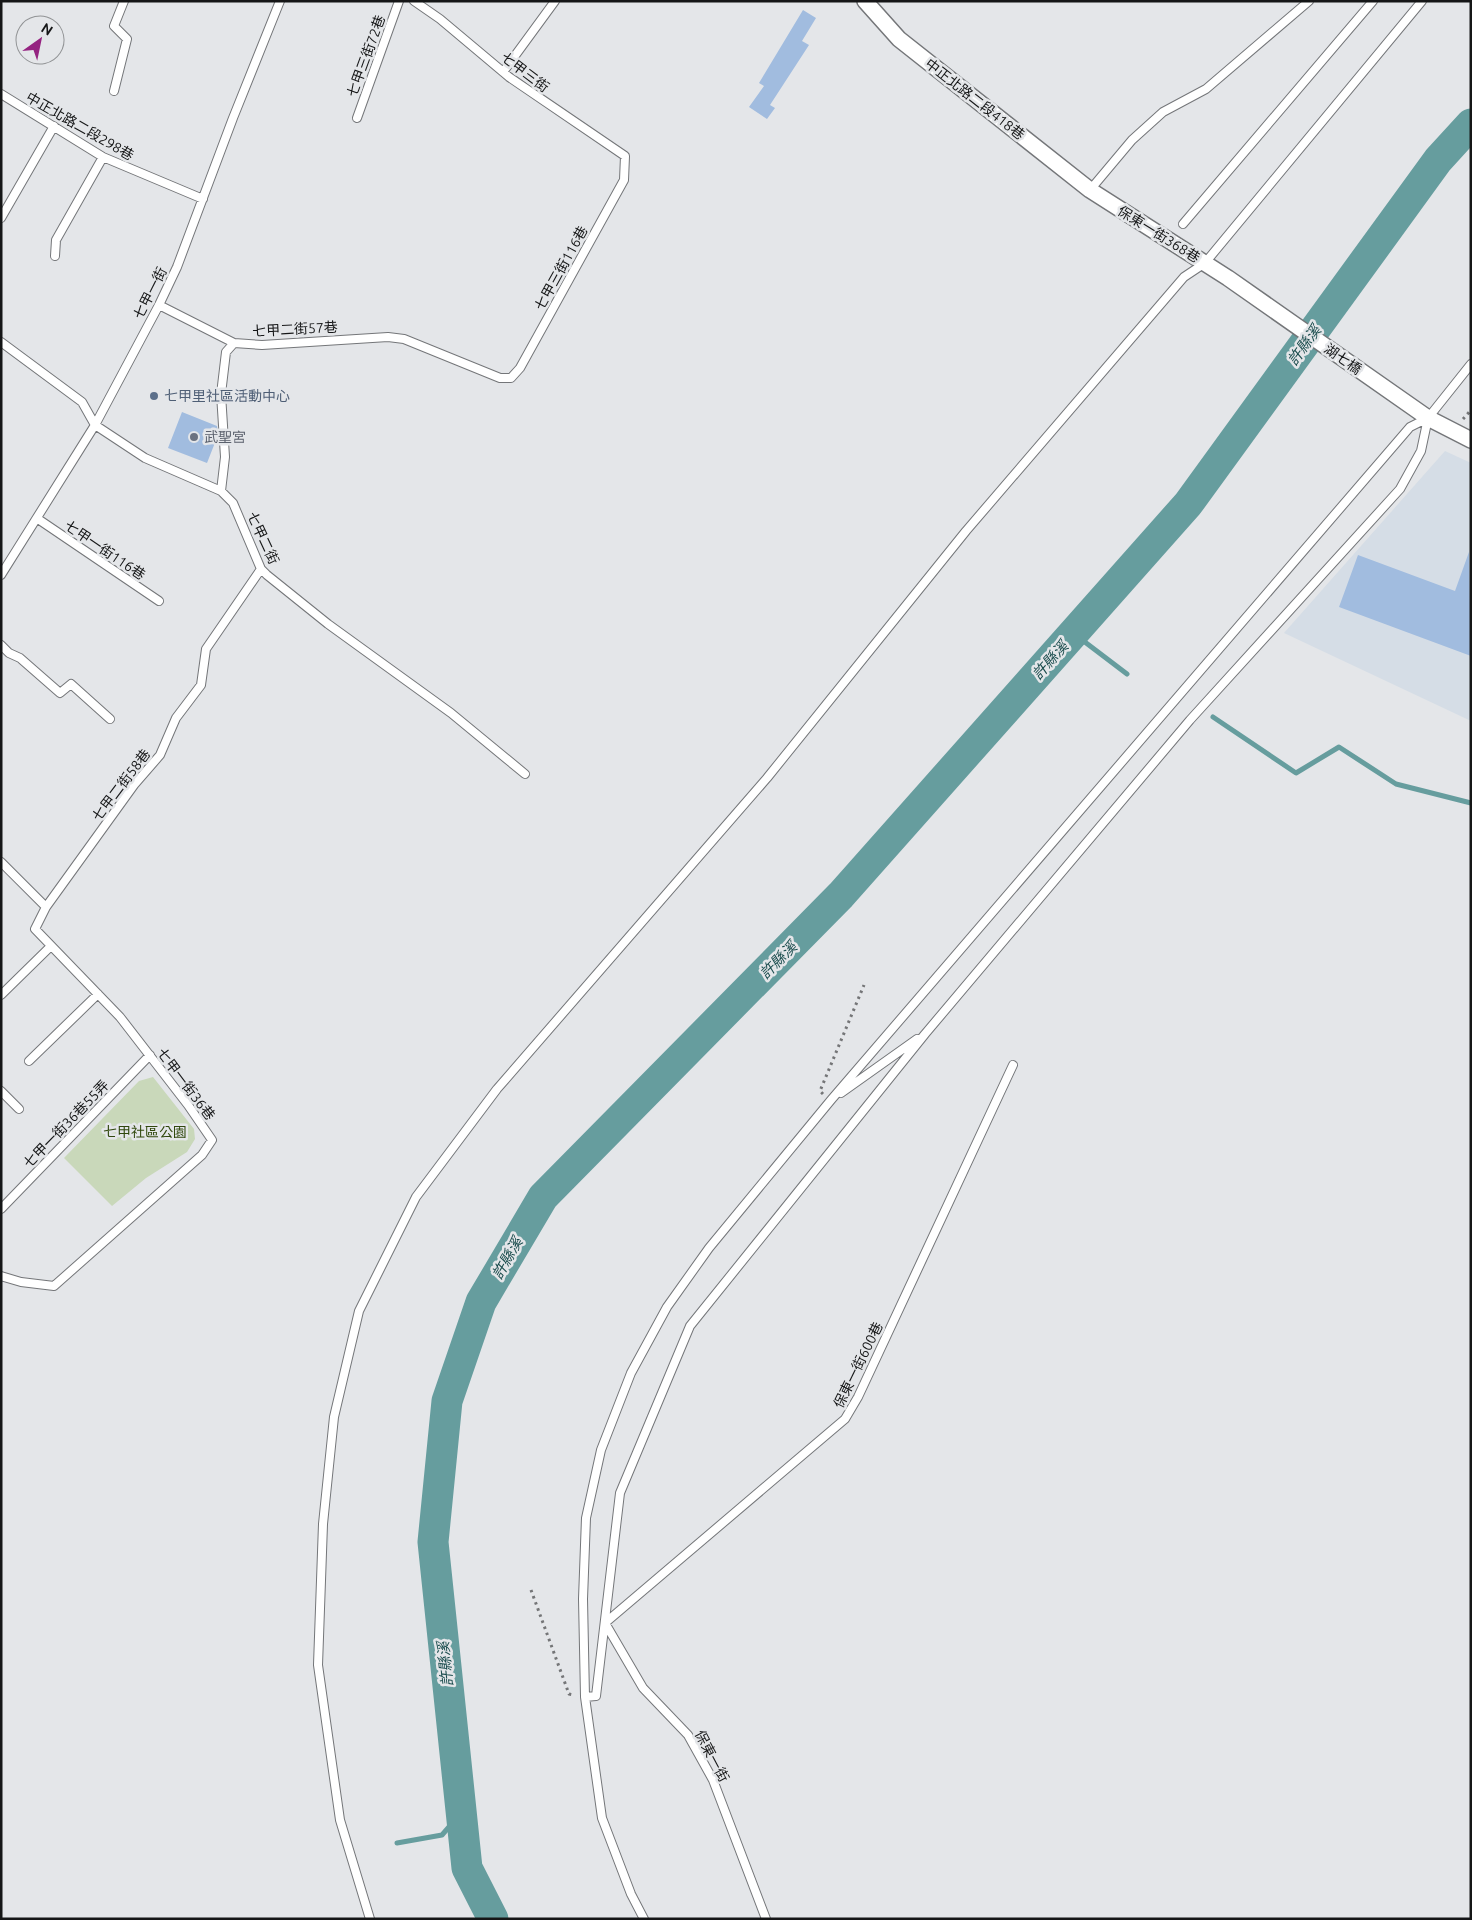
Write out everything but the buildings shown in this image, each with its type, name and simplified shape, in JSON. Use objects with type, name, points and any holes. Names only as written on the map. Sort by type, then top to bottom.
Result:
[{"type":"street","name":"中正北路二段418巷","points":[[865,1],[899,39],[1090,190]]},
{"type":"street","name":"保東一街368巷","points":[[1090,190],[1228,278]]},
{"type":"street","name":"湖七橋","points":[[1228,278],[1428,418]]},
{"type":"street","points":[[1428,418],[1471,440]]},
{"type":"lane","points":[[114,91],[128,39],[114,26],[124,1]]},
{"type":"lane","name":"七甲一街","points":[[1,575],[38,519],[95,425],[159,305],[177,267],[233,118],[280,1]]},
{"type":"lane","name":"七甲三街72巷","points":[[356,118],[399,1]]},
{"type":"lane","name":"七甲三街","points":[[414,1],[440,19],[503,72],[625,156]]},
{"type":"lane","points":[[503,72],[555,1]]},
{"type":"lane","points":[[1090,190],[1132,140],[1163,112],[1206,89],[1309,1]]},
{"type":"lane","points":[[1183,224],[1373,1]]},
{"type":"lane","points":[[370,1919],[340,1820],[318,1665],[323,1524],[334,1418],[359,1311],[412,1205],[496,1090],[767,778],[966,531],[1184,277],[1205,263],[1422,1]]},
{"type":"lane","name":"中正北路二段298巷","points":[[1,94],[103,157],[203,199]]},
{"type":"lane","points":[[1,218],[54,126]]},
{"type":"lane","name":"七甲三街116巷","points":[[500,378],[511,378],[520,368],[624,180],[625,156]]},
{"type":"lane","points":[[55,256],[56,240],[103,157]]},
{"type":"lane","points":[[159,305],[234,343]]},
{"type":"lane","name":"七甲二街57巷","points":[[220,491],[225,457],[221,394],[226,352],[234,343],[262,345],[404,339],[500,378]]},
{"type":"lane","name":"七甲二街","points":[[1,342],[82,402],[95,425],[145,458],[220,491],[233,503],[261,569],[328,624],[451,713],[525,774]]},
{"type":"lane","points":[[585,1697],[596,1696],[620,1493],[690,1326],[925,1034],[1190,720],[1400,489],[1421,451],[1428,418],[1471,364]]},
{"type":"lane","points":[[644,1919],[631,1894],[602,1818],[585,1697],[583,1599],[586,1518],[601,1450],[631,1373],[668,1306],[709,1248],[831,1100],[1410,426],[1428,418]]},
{"type":"lane","name":"七甲一街116巷","points":[[38,519],[159,601]]},
{"type":"lane","name":"七甲二街58巷","points":[[46,907],[134,785],[160,755],[176,718],[201,685],[206,649],[261,569]]},
{"type":"lane","points":[[1,645],[9,653],[20,658],[60,692],[71,684],[110,719]]},
{"type":"lane","points":[[1,862],[46,907]]},
{"type":"lane","name":"七甲一街36巷","points":[[1,1276],[21,1282],[54,1286],[202,1154],[212,1140],[188,1105],[120,1017],[35,929],[46,907]]},
{"type":"lane","points":[[1,995],[52,946]]},
{"type":"lane","points":[[29,1061],[98,994]]},
{"type":"lane","points":[[831,1100],[925,1034]]},
{"type":"lane","name":"七甲一街36巷55弄","points":[[1,1210],[150,1056]]},
{"type":"lane","name":"保東一街600巷","points":[[605,1623],[845,1419],[858,1397],[1013,1065]]},
{"type":"lane","points":[[1,1091],[19,1108]]},
{"type":"lane","name":"保東一街","points":[[605,1623],[643,1688],[688,1735],[713,1780],[766,1919]]},
{"type":"path","points":[[1462,421],[1471,410]]},
{"type":"path","points":[[831,1100],[820,1091],[864,984]]},
{"type":"path","points":[[531,1590],[569,1694],[585,1697]]},
{"type":"shaded area","points":[[1445,451],[1471,463],[1471,721],[1284,633]]},
{"type":"green space","name":"七甲社區公園","points":[[153,1077],[194,1129],[195,1139],[187,1152],[146,1178],[112,1206],[64,1158],[139,1081]]},
{"type":"waterway","name":"許縣溪","points":[[493,1919],[467,1868],[433,1542],[447,1401],[481,1302],[543,1197],[841,895],[1188,504],[1438,160],[1471,124]]},
{"type":"waterway","points":[[1073,633],[1127,674]]},
{"type":"waterway","points":[[1213,717],[1296,773],[1339,747],[1396,784],[1471,803]]},
{"type":"waterway","points":[[397,1843],[442,1835],[461,1813]]},
{"type":"place","name":"七甲里社區活動中心","points":[[154,396]]},
{"type":"place","name":"武聖宮","points":[[194,437]]}]
